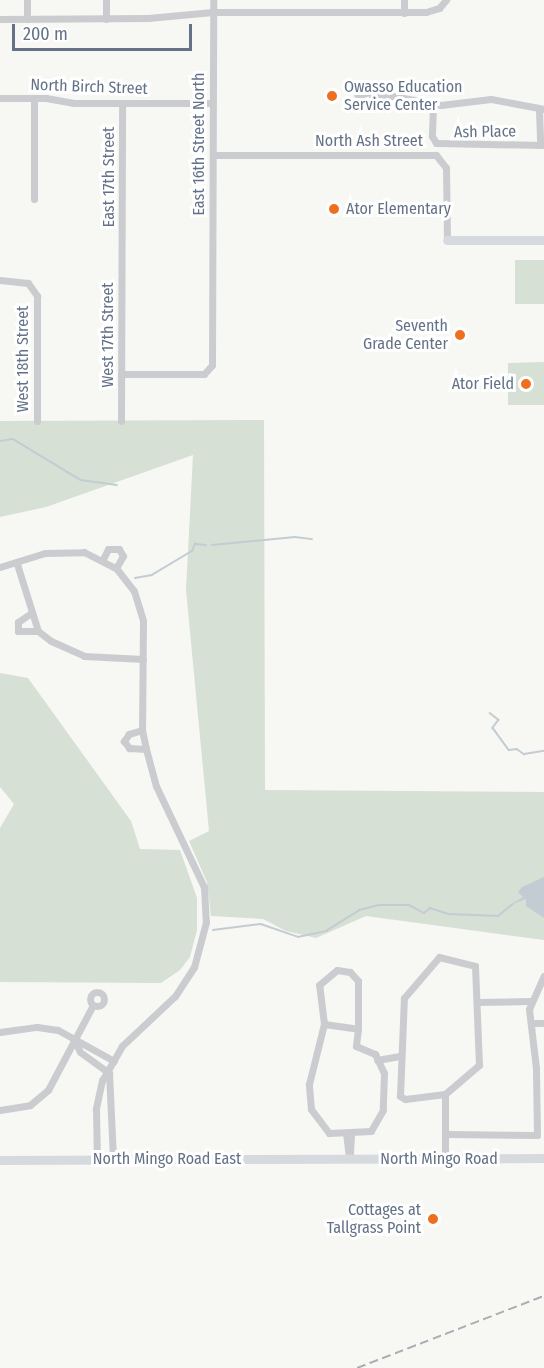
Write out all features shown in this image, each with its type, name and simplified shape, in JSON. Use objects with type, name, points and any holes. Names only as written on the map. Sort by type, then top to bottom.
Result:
[{"type":"street","points":[[27,0],[27,19]]},
{"type":"street","points":[[106,0],[106,19]]},
{"type":"street","name":"East 16th Street North","points":[[121,374],[204,374],[212,366],[213,0]]},
{"type":"street","points":[[404,0],[404,13]]},
{"type":"street","points":[[0,19],[106,19],[213,12],[404,13],[433,11],[446,0]]},
{"type":"street","points":[[357,94],[387,94],[437,105]]},
{"type":"street","name":"North Birch Street","points":[[0,98],[34,98],[73,104],[212,103]]},
{"type":"street","points":[[34,98],[34,199]]},
{"type":"street","name":"Ash Place","points":[[490,99],[542,109],[542,145],[436,143],[432,136],[437,105],[490,99]]},
{"type":"street","name":"East 17th Street","points":[[122,103],[122,250]]},
{"type":"street","name":"North Ash Street","points":[[213,155],[436,155],[446,168],[447,240]]},
{"type":"street","points":[[447,240],[544,240]]},
{"type":"street","name":"West 17th Street","points":[[121,421],[122,250]]},
{"type":"street","name":"West 18th Street","points":[[0,280],[28,283],[37,296],[37,421]]},
{"type":"street","points":[[103,560],[108,549],[119,549],[123,556],[116,568]]},
{"type":"street","points":[[0,567],[17,564],[45,553],[84,552],[116,568],[139,603],[143,659],[142,730],[146,749],[160,796],[204,887],[206,922],[201,951],[184,984],[122,1046],[109,1073],[102,1080],[97,1099],[97,1159]]},
{"type":"street","points":[[17,564],[38,631],[51,642],[84,656],[143,659]]},
{"type":"street","points":[[31,613],[18,622],[18,631],[38,631]]},
{"type":"street","points":[[142,730],[129,734],[124,741],[129,748],[146,749]]},
{"type":"street","points":[[439,957],[475,966],[477,1002],[479,1065],[445,1094],[405,1099],[400,1096],[404,998],[439,957]]},
{"type":"street","points":[[342,969],[358,981],[356,1046],[370,1051],[378,1060],[384,1074],[383,1110],[371,1131],[329,1133],[309,1105],[309,1084],[324,1024],[319,985],[322,979],[342,969]]},
{"type":"street","points":[[446,1134],[537,1135],[536,1068],[530,1001],[544,976]]},
{"type":"street","points":[[477,1002],[530,1001]]},
{"type":"street","points":[[0,1110],[22,1108],[39,1099],[56,1078],[93,1005]]},
{"type":"street","points":[[531,1023],[544,1023]]},
{"type":"street","points":[[324,1024],[358,1029]]},
{"type":"street","points":[[0,1032],[46,1027],[114,1061]]},
{"type":"street","points":[[74,1039],[80,1052],[109,1073]]},
{"type":"street","points":[[378,1060],[400,1056]]},
{"type":"street","points":[[109,1073],[113,1159]]},
{"type":"street","points":[[445,1094],[446,1160]]},
{"type":"street","points":[[348,1133],[349,1159]]},
{"type":"street","name":"North Mingo Road","points":[[334,1159],[544,1158]]},
{"type":"street","name":"North Mingo Road East","points":[[0,1160],[334,1159]]},
{"type":"shaded area","points":[[515,260],[544,260],[544,304],[515,304]]},
{"type":"shaded area","name":"Ator Field","points":[[544,362],[544,405],[508,405],[508,363]]},
{"type":"shaded area","points":[[264,420],[265,790],[544,792],[544,940],[366,916],[316,938],[286,931],[263,919],[211,916],[207,882],[189,841],[209,831],[186,590],[193,455],[46,507],[0,517],[0,421]]},
{"type":"shaded area","points":[[0,673],[28,678],[131,821],[140,849],[180,850],[197,898],[197,930],[190,957],[180,970],[161,983],[0,982],[0,828],[14,804],[0,787]]},
{"type":"shaded area","points":[[544,877],[544,918],[526,906],[526,899],[510,905],[523,897],[518,892],[522,887]]},
{"type":"waterway","points":[[0,441],[13,439],[81,480],[117,485]]},
{"type":"waterway","points":[[212,545],[295,537],[312,539]]},
{"type":"waterway","points":[[135,578],[152,575],[192,551],[195,544],[206,545]]},
{"type":"waterway","points":[[490,713],[499,720],[493,728],[509,750],[517,749],[524,754],[544,751]]},
{"type":"waterway","points":[[213,930],[261,924],[298,937],[326,931],[359,910],[379,905],[409,905],[424,913],[430,908],[449,914],[498,916],[513,904]]},
{"type":"railway","points":[[357,1368],[544,1296]]},
{"type":"place","name":"Owasso Education Service Center","points":[[332,96]]},
{"type":"place","name":"Ator Elementary","points":[[334,209]]},
{"type":"place","name":"Seventh Grade Center","points":[[460,335]]},
{"type":"place","name":"Ator Field","points":[[526,384]]},
{"type":"place","name":"Cottages at Tallgrass Point","points":[[433,1219]]}]
